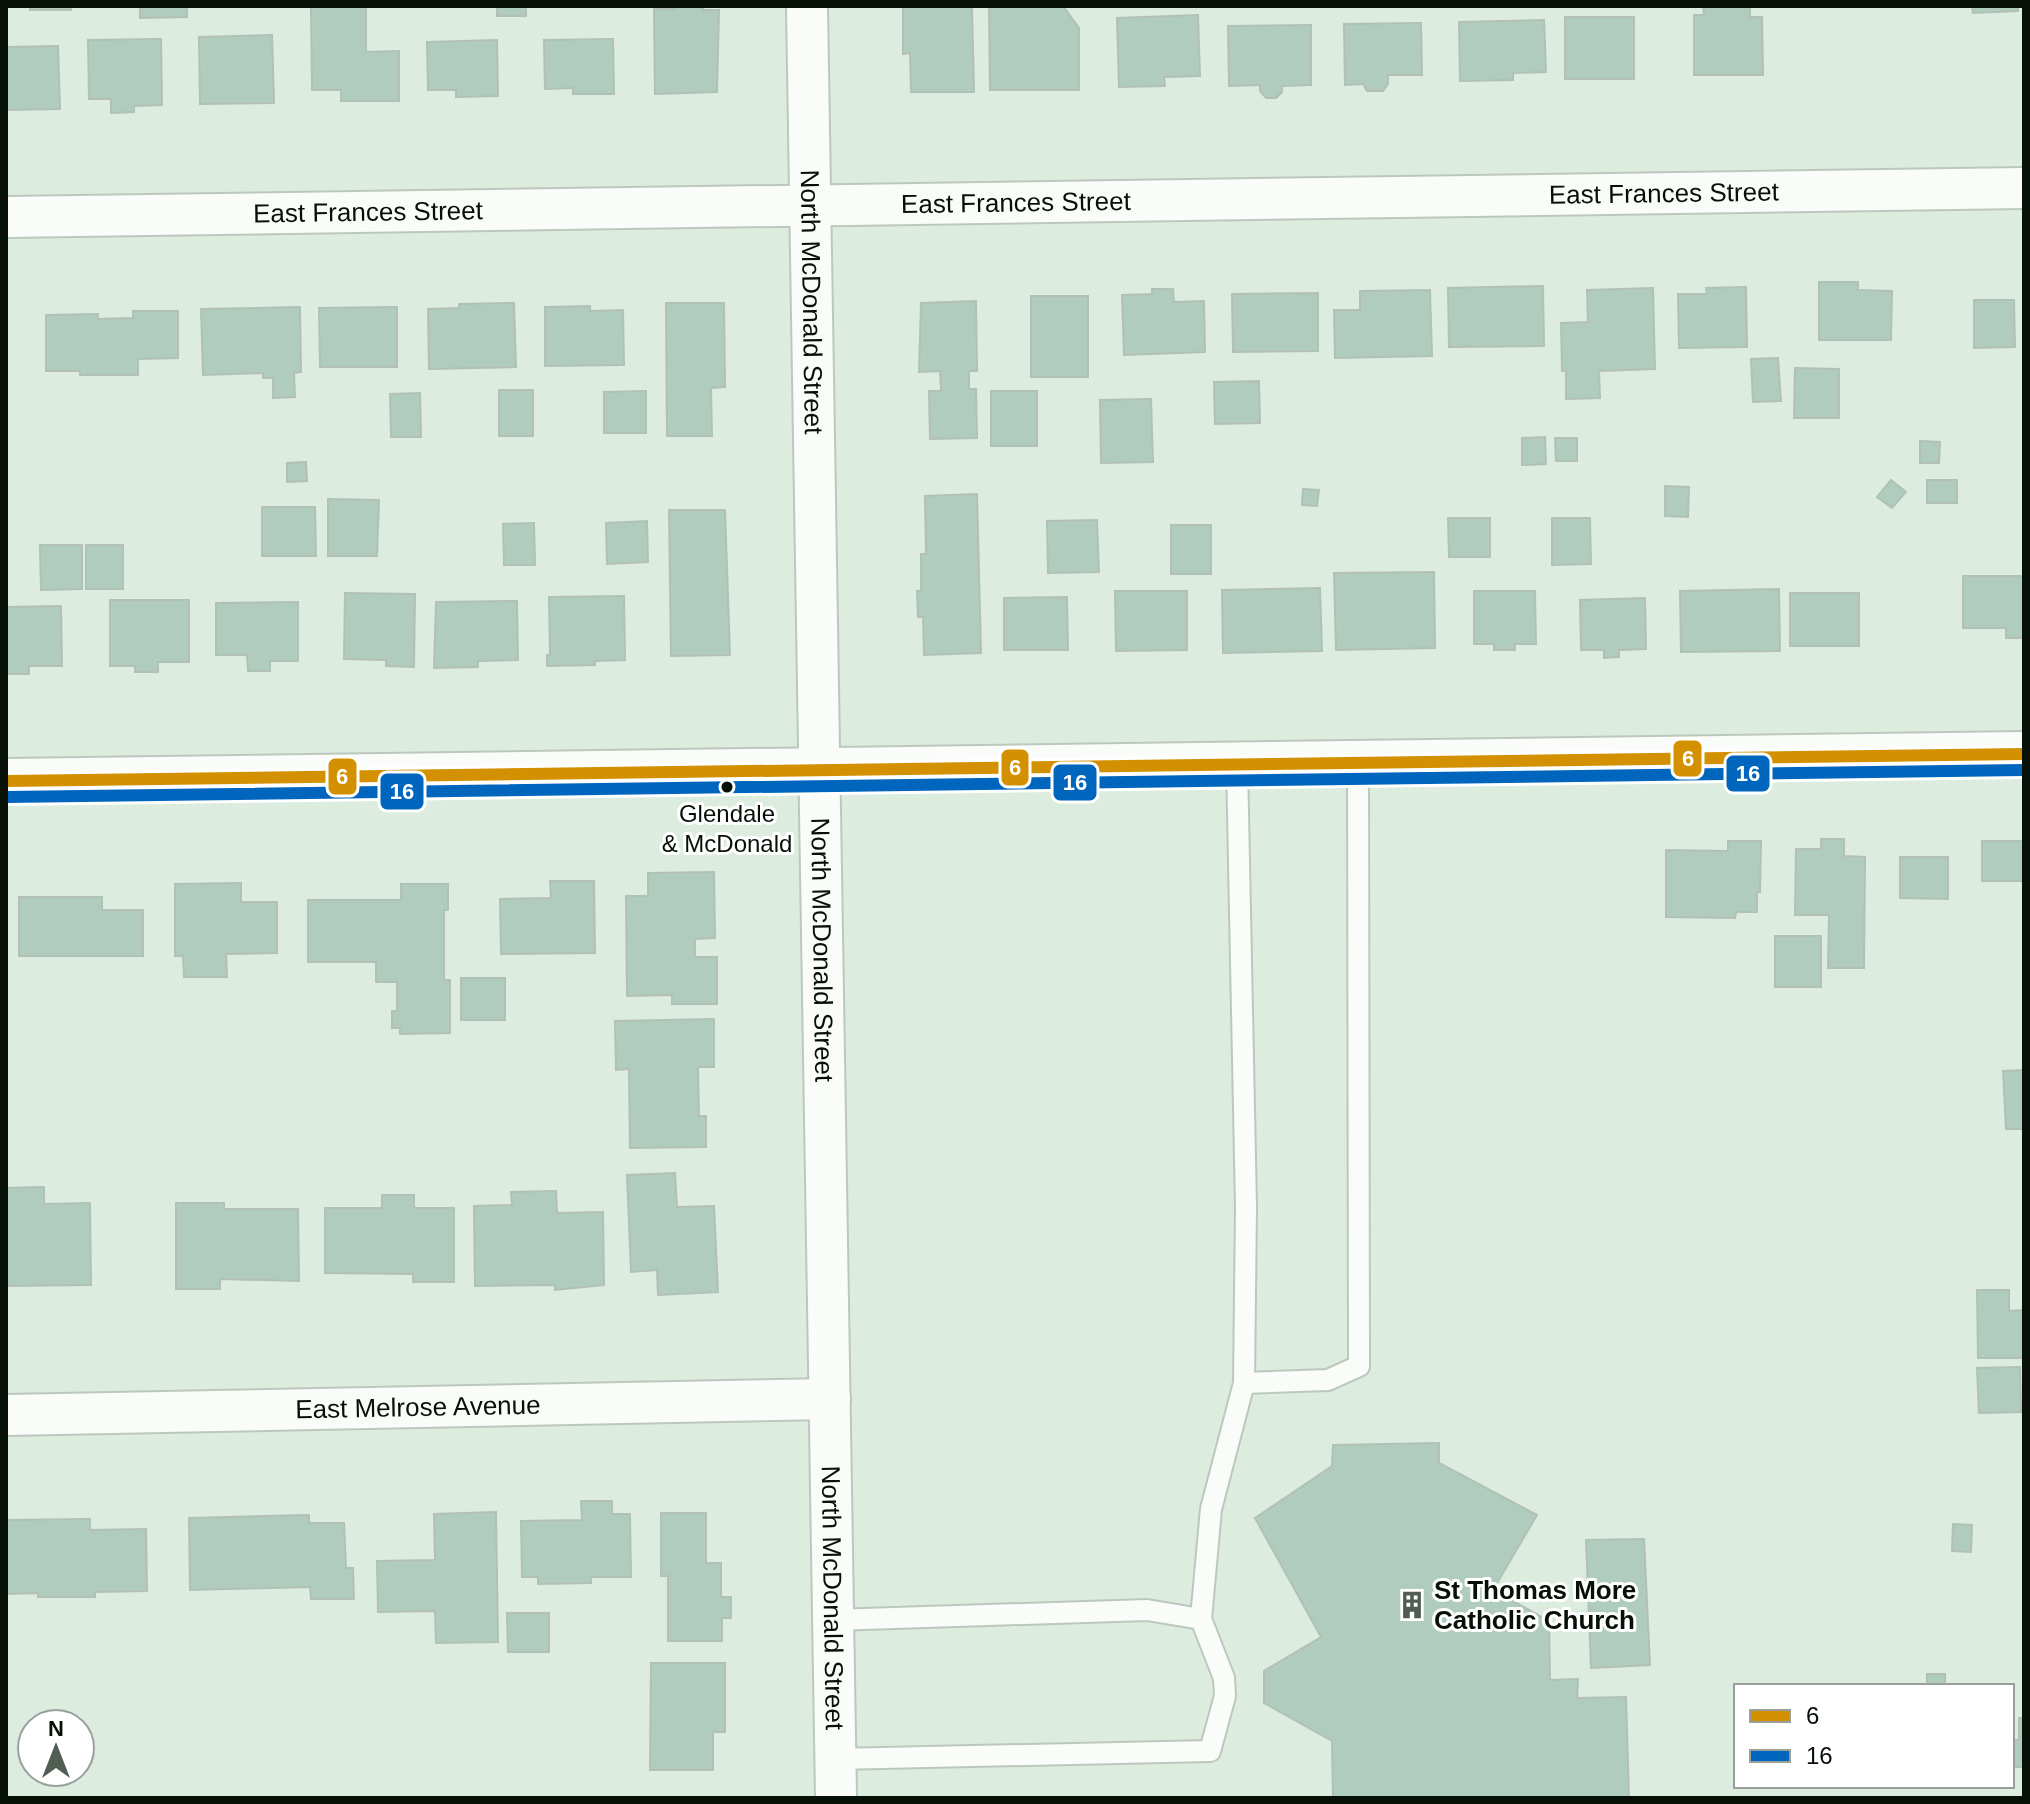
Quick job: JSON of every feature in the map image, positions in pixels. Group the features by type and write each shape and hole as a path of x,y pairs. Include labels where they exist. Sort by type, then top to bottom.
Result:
{"street":[{"name":"North McDonald Street","path":"807,6 836,1798"},
{"name":"East Frances Street","path":"6,217 2024,188"},
{"path":"6,781 2024,754"},
{"name":"East Melrose Avenue","path":"6,1415 830,1399"}],"lane":[{"path":"1244,1383 1328,1380 1359,1366 1358,762"},
{"path":"835,1759 1210,1751 1225,1696 1224,1678 1201,1619 1211,1509 1244,1383 1246,1207 1237,764"},
{"path":"833,1620 1147,1610 1201,1619"}],"building":[{"path":"30,6 71,6 71,10 30,10"},
{"path":"140,6 187,6 187,17 140,18"},
{"path":"311,6 366,6 366,52 399,51 399,101 341,101 341,90 312,90"},
{"path":"497,6 526,6 526,16 497,16"},
{"path":"675,6 703,6 703,10 719,10 717,92 655,94 654,9 675,9"},
{"path":"903,6 972,6 974,92 911,92 910,53 903,54"},
{"path":"989,6 1063,6 1079,28 1079,90 990,90"},
{"path":"1703,6 1750,6 1750,17 1762,17 1763,75 1694,75 1694,15 1704,15"},
{"path":"1972,6 2018,6 2018,11 1973,13"},
{"path":"1198,15 1200,76 1164,77 1165,86 1119,87 1117,18"},
{"path":"1565,17 1634,17 1634,79 1565,79"},
{"path":"1544,20 1546,72 1513,73 1513,80 1460,81 1459,22"},
{"path":"1421,23 1422,75 1388,75 1388,84 1383,91 1367,91 1363,84 1345,85 1344,24"},
{"path":"1311,25 1311,85 1282,86 1282,92 1276,98 1266,98 1260,91 1260,85 1229,86 1228,26"},
{"path":"272,35 274,103 200,104 199,37"},
{"path":"161,39 162,105 134,106 134,112 111,113 111,99 89,99 88,40"},
{"path":"613,39 614,94 573,94 573,88 545,89 544,40"},
{"path":"497,40 498,96 456,97 456,90 428,90 427,42"},
{"path":"58,46 60,109 6,110 6,47"},
{"path":"1819,282 1858,282 1858,290 1892,291 1891,340 1819,340"},
{"path":"1543,286 1544,346 1449,347 1448,288"},
{"path":"1746,287 1747,347 1679,348 1678,294 1707,294 1706,288"},
{"path":"1653,288 1655,369 1599,371 1600,398 1566,399 1561,323 1588,322 1587,290"},
{"path":"1152,289 1173,289 1174,302 1204,301 1205,352 1124,355 1122,295 1152,294"},
{"path":"1430,290 1432,356 1335,358 1334,310 1360,310 1360,291"},
{"path":"1318,293 1318,351 1233,352 1232,294"},
{"path":"1031,296 1088,296 1088,377 1031,377"},
{"path":"1974,300 2014,300 2015,347 1974,348"},
{"path":"976,301 977,371 969,371 969,389 976,389 977,438 930,439 929,391 941,391 940,371 919,372 921,303"},
{"path":"514,303 516,367 429,369 428,309 459,308 459,304"},
{"path":"666,303 724,303 725,387 711,388 712,436 667,436"},
{"path":"590,306 590,311 623,310 624,365 545,366 545,307"},
{"path":"300,307 301,372 294,373 295,397 273,398 273,378 263,378 263,373 203,375 201,309"},
{"path":"397,307 397,367 320,367 319,308"},
{"path":"133,311 178,311 178,358 138,359 138,375 80,375 80,371 46,371 46,315 98,314 98,319 133,318"},
{"path":"1778,358 1781,401 1753,402 1751,359"},
{"path":"1795,368 1839,369 1839,418 1794,418"},
{"path":"1259,381 1260,423 1215,424 1214,382"},
{"path":"499,390 533,390 533,436 499,436"},
{"path":"646,391 646,433 604,433 604,392"},
{"path":"991,391 1037,391 1037,446 991,446"},
{"path":"420,393 421,437 391,437 390,394"},
{"path":"1151,399 1153,462 1101,463 1100,400"},
{"path":"1545,437 1546,464 1522,465 1522,438"},
{"path":"1555,438 1577,438 1577,461 1556,461"},
{"path":"1920,441 1940,442 1939,463 1920,463"},
{"path":"306,462 307,481 287,482 287,463"},
{"path":"1891,480 1906,492 1892,508 1877,497"},
{"path":"1927,480 1957,480 1957,503 1927,503"},
{"path":"1665,486 1689,487 1688,517 1665,516"},
{"path":"1303,489 1319,490 1317,506 1302,505"},
{"path":"977,494 981,653 924,655 923,617 918,617 917,591 921,591 921,554 926,554 925,496"},
{"path":"328,499 379,500 377,556 328,556"},
{"path":"262,507 315,507 316,556 262,556"},
{"path":"669,510 725,510 730,655 671,656"},
{"path":"1448,518 1490,518 1490,557 1449,557"},
{"path":"1552,518 1590,518 1591,564 1552,565"},
{"path":"1097,520 1099,572 1048,573 1047,521"},
{"path":"647,521 648,562 607,564 606,523"},
{"path":"534,523 535,565 504,565 503,524"},
{"path":"1171,525 1211,525 1211,574 1171,574"},
{"path":"40,545 82,545 82,589 41,590"},
{"path":"86,545 123,545 123,589 86,589"},
{"path":"1434,572 1435,648 1336,650 1334,573"},
{"path":"1963,576 2024,576 2024,638 2006,638 2006,628 1963,628"},
{"path":"1320,588 1322,651 1223,653 1222,590"},
{"path":"1779,589 1780,651 1681,652 1680,591"},
{"path":"1115,591 1187,591 1187,650 1116,651"},
{"path":"1474,591 1535,591 1536,644 1515,644 1515,650 1494,650 1494,644 1474,644"},
{"path":"345,593 415,594 414,667 386,666 386,660 344,659"},
{"path":"1790,593 1859,593 1859,646 1790,646"},
{"path":"624,596 625,660 595,661 595,665 547,666 547,655 550,655 549,597"},
{"path":"1067,597 1068,650 1004,650 1004,598"},
{"path":"1645,598 1646,649 1619,650 1619,657 1604,658 1604,650 1581,650 1580,600"},
{"path":"110,600 189,600 189,662 158,662 158,672 135,672 135,666 110,666"},
{"path":"517,601 518,660 478,661 478,667 434,668 436,602"},
{"path":"298,602 298,661 270,661 270,671 248,671 247,655 216,655 216,603"},
{"path":"61,606 62,666 29,666 29,674 6,674 6,607"},
{"path":"1821,839 1844,839 1844,856 1865,857 1864,968 1828,968 1829,915 1795,915 1796,849 1821,849"},
{"path":"1728,841 1761,841 1757,912 1736,912 1735,918 1666,917 1666,850 1728,851"},
{"path":"1982,841 2024,841 2024,881 1982,881"},
{"path":"1900,857 1948,857 1948,899 1900,898"},
{"path":"714,872 715,938 695,939 695,957 717,957 717,1004 672,1004 672,995 627,996 626,896 648,896 648,873"},
{"path":"550,881 594,881 595,953 501,954 500,899 551,898"},
{"path":"241,883 241,902 277,902 277,953 226,954 227,977 184,977 183,956 175,956 175,884"},
{"path":"401,884 448,884 448,910 444,910 444,980 450,980 450,1033 400,1034 400,1028 392,1028 392,1011 397,1011 397,982 376,982 376,962 308,962 308,900 401,900"},
{"path":"19,897 102,897 102,910 143,910 143,956 19,956"},
{"path":"1775,936 1821,936 1821,987 1775,987"},
{"path":"461,978 505,978 505,1020 461,1020"},
{"path":"714,1019 714,1067 698,1067 699,1116 706,1116 706,1147 630,1148 629,1069 616,1070 615,1021"},
{"path":"2024,1070 2024,1129 2006,1129 2003,1071"},
{"path":"675,1173 677,1207 714,1206 718,1292 658,1295 657,1270 631,1272 627,1175"},
{"path":"44,1187 44,1204 90,1203 91,1285 6,1286 6,1188"},
{"path":"556,1191 557,1213 603,1212 604,1285 555,1290 555,1285 475,1286 474,1206 512,1205 511,1192"},
{"path":"382,1195 414,1195 414,1208 454,1208 454,1282 413,1282 413,1274 325,1273 325,1208 382,1208"},
{"path":"176,1203 224,1203 224,1209 298,1209 299,1281 220,1279 220,1289 176,1289"},
{"path":"1977,1290 2009,1290 2009,1311 2023,1310 2023,1358 1978,1358"},
{"path":"2020,1367 2021,1412 1979,1413 1977,1368"},
{"name":"St Thomas More Catholic Church","path":"1439,1443 1439,1463 1537,1515 1493,1590 1549,1621 1550,1680 1578,1679 1577,1698 1626,1697 1629,1798 1333,1798 1332,1741 1264,1703 1264,1671 1321,1637 1255,1518 1332,1466 1333,1445"},
{"path":"581,1501 612,1501 612,1514 630,1514 631,1577 591,1577 591,1583 538,1584 538,1577 522,1577 521,1521 582,1520"},
{"path":"496,1512 498,1642 436,1643 435,1611 378,1612 377,1561 435,1560 434,1514"},
{"path":"661,1513 706,1513 706,1563 721,1563 721,1597 731,1597 731,1618 722,1618 722,1641 668,1641 668,1576 661,1576"},
{"path":"309,1515 309,1523 344,1523 346,1568 353,1568 354,1599 311,1599 310,1587 190,1590 189,1518"},
{"path":"90,1519 90,1530 146,1529 147,1591 95,1592 95,1597 6,1594 6,1520"},
{"path":"1953,1524 1972,1525 1971,1552 1952,1551"},
{"path":"1644,1539 1650,1665 1591,1668 1586,1540"},
{"path":"507,1613 549,1613 549,1652 508,1652"},
{"path":"651,1663 725,1663 725,1732 713,1732 713,1770 650,1770"},
{"path":"1927,1674 1945,1674 1945,1684 1927,1684"},
{"path":"2019,1718 2024,1718 2024,1767 2014,1767 2014,1740 2019,1740"}],"transit line":[{"name":"6","path":"6,781 2024,754"},
{"name":"16","path":"6,797 2024,770"}],"place":[{"name":"Glendale & McDonald","path":"727,787"},
{"name":"St Thomas More Catholic Church","path":"1412,1605"}]}
